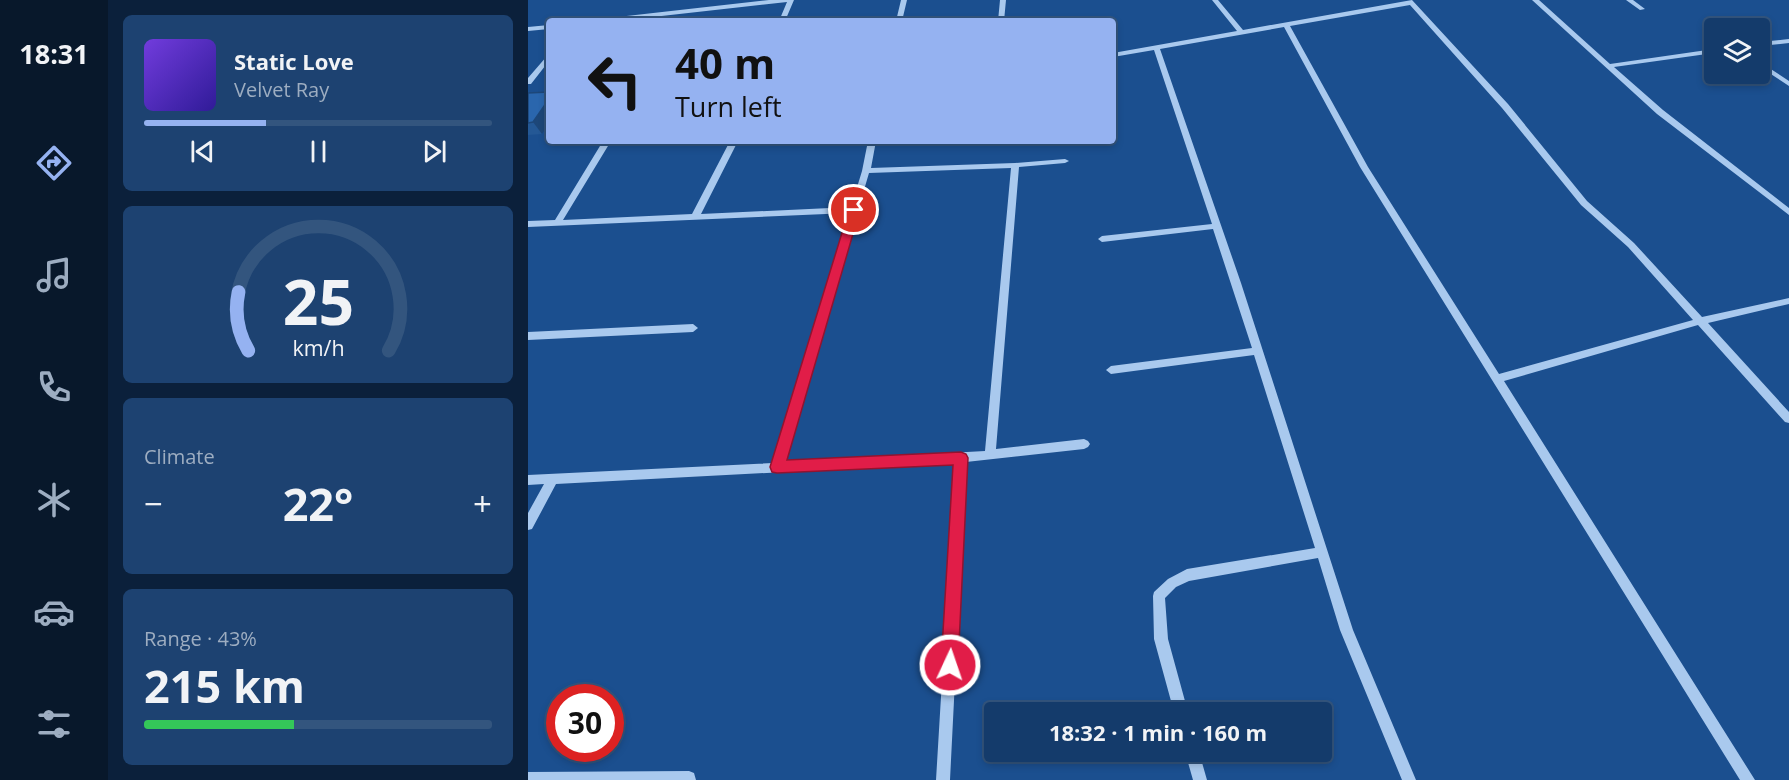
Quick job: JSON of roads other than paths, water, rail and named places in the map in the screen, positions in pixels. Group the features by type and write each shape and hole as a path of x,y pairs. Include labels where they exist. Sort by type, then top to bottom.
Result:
{"street":[{"path":"626,18 786,0"},
{"path":"783,18 791,0"},
{"path":"900,18 904,0"},
{"path":"1001,18 1003,0"},
{"path":"1215,0 1241,32"},
{"path":"1535,0 1660,112 1789,212"},
{"path":"1629,0 1642,9"},
{"path":"1116,54 1411,2 1505,106 1584,203 1631,245 1789,419"},
{"path":"683,18 687,11"},
{"path":"1286,24 1364,166 1748,780"},
{"path":"528,29 546,27"},
{"path":"1770,43 1789,40"},
{"path":"1156,47 1258,351 1347,630 1409,780"},
{"path":"1609,66 1704,52"},
{"path":"528,82 546,61"},
{"path":"1770,70 1789,84"},
{"path":"557,223 605,144"},
{"path":"695,217 732,144"},
{"path":"777,467 866,171 871,144"},
{"path":"866,171 1065,161"},
{"path":"990,454 1015,165"},
{"path":"528,224 854,210"},
{"path":"1102,239 1217,226"},
{"path":"1496,379 1701,321 1789,301"},
{"path":"528,336 693,328"},
{"path":"1111,370 1258,351"},
{"path":"528,480 961,458 1084,444"},
{"path":"943,780 961,458"},
{"path":"528,525 553,478"},
{"path":"1178,702 1161,639 1159,596 1172,583 1187,575 1322,552"},
{"path":"1195,762 1200,780"},
{"path":"528,779 689,778"}]}
